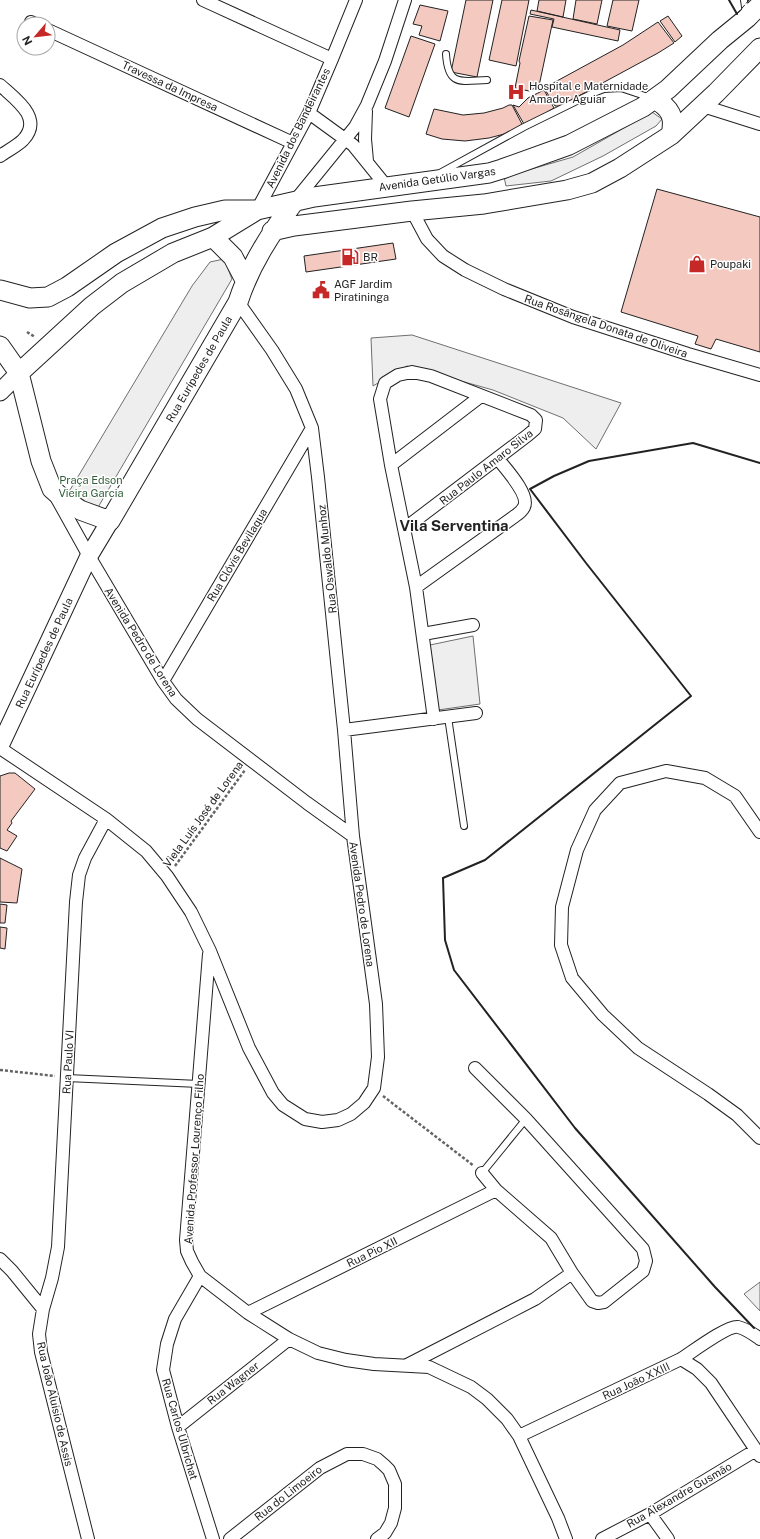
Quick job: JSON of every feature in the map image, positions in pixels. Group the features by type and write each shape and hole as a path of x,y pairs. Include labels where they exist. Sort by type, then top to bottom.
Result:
{"main road":[{"name":"Avenida Getúlio Vargas","path":"0,290 30,298 48,297 67,287 116,253 162,228 195,217 225,210 257,210 314,197 489,173 569,145 642,107 668,89 720,40 750,8"},
{"path":"272,231 294,226 412,211 484,204 567,190 592,183 620,168 671,135 703,106 760,48"},
{"path":"654,99 663,104 669,110 673,125 671,135"},
{"name":"Rua Eurípedes de Paula","path":"110,521 238,302 245,280 272,231 294,202"},
{"name":"Avenida Getúlio Vargas","path":"19,372 92,306 122,283 173,253 213,237 257,210"},
{"path":"213,237 233,258 245,280"},
{"path":"0,346 19,372"},
{"name":"Avenida Pedro de Lorena","path":"19,372 41,461 52,489 80,510 110,521"}],"street":[{"path":"203,0 332,59"},
{"name":"Avenida dos Bandeirantes","path":"257,210 309,113 356,0"},
{"name":"Rua Eurípedes de Paula","path":"294,202 355,127 367,105 405,0"},
{"name":"Travessa da Impresa","path":"56,34 293,143"},
{"path":"0,85 23,106 29,116 30,128 23,140 0,156"},
{"path":"366,161 365,124 367,105"},
{"path":"703,106 760,124"},
{"path":"309,113 346,139 388,187"},
{"name":"Rua Rosângela Donata de Oliveira","path":"412,211 427,239 442,256 464,270 504,289 573,317 688,354 760,375"},
{"name":"Rua Oswaldo Munhoz","path":"238,302 272,350 296,389 312,428 344,730 353,836"},
{"path":"0,392 19,372"},
{"path":"434,719 416,587 391,465 380,399 385,383 398,375 412,372 431,376 481,396"},
{"path":"391,465 481,396"},
{"name":"Rua Paulo Amaro Silva","path":"404,529 498,459 535,429 536,420 531,415 481,396"},
{"name":"Rua Clóvis Bevilaqua","path":"162,681 312,428"},
{"path":"416,587 524,508 525,500 521,490 498,459"},
{"name":"Avenida Pedro de Lorena","path":"52,489 89,556 162,681 176,699 197,719 251,761 353,836 376,1004 378,1057 374,1088 364,1103 351,1114 338,1120 322,1122 305,1119 283,1105 273,1093 249,1048 210,951"},
{"name":"Rua Eurípedes de Paula","path":"0,747 89,556 110,521"},
{"path":"423,634 473,625"},
{"path":"344,730 476,713"},
{"path":"0,747 106,819 146,851 167,876 191,912 210,951"},
{"path":"760,832 735,796 705,778 666,771 620,783 595,810 577,850 562,907 561,945 572,978 603,1015 638,1048 737,1115 760,1138"},
{"name":"Rua Paulo VI","path":"43,1309 52,1278 58,1247 79,875 85,858 106,819"},
{"name":"Avenida Professor Lourenço Filho","path":"210,951 186,1240 187,1251 200,1276 248,1313 289,1338 318,1353 346,1360 374,1364 429,1366 471,1387 487,1399 507,1418 519,1436 558,1518 566,1539"},
{"path":"474,1068 526,1119 643,1249 646,1260 643,1271 604,1302 598,1303 592,1301 572,1273 551,1238 496,1190 482,1173"},
{"name":"Rua Pio XII","path":"248,1313 496,1190"},
{"path":"0,1259 12,1271 43,1309"},
{"path":"406,1365 535,1298 572,1273"},
{"name":"Rua Carlos Ulbrichat","path":"200,1276 175,1319 166,1350 163,1370 178,1427 213,1539"},
{"name":"Rua João Aluisio de Assis","path":"43,1309 39,1334 41,1352 88,1539"},
{"path":"681,1359 724,1331 737,1326 750,1331 760,1339"},
{"name":"Rua Wagner","path":"178,1427 289,1338"},
{"name":"Rua João XXIII","path":"519,1436 681,1359 697,1369 711,1382 758,1453"},
{"name":"Rua Alexandre Gusmão","path":"602,1539 650,1514 758,1453"},
{"name":"Rua do Limoeiro","path":"230,1539 320,1468 347,1454 362,1454 377,1459 389,1470 394,1484 395,1508 391,1523 385,1533 377,1539"},
{"path":"650,1514 668,1539"}],"lane":[{"path":"446,54 450,75 458,81 487,80"},
{"path":"426,181 590,94 604,89 621,88 654,99"},
{"path":"448,717 464,826"},
{"path":"67,1078 199,1084"},
{"path":"482,1173 526,1119"}],"path":[{"path":"26,332 35,337"},
{"name":"Viela Luís José de Lorena","path":"167,876 251,761"},
{"path":"0,1070 67,1078"},
{"path":"374,1088 482,1173"}],"green space":[{"path":"652,112 662,119 656,126 603,156 551,181 506,186 504,177 573,157"},
{"name":"Praça Edson Vieira Garcia","path":"224,259 232,279 97,509 67,495 192,286 210,262"},
{"path":"412,335 621,403 596,449 563,418 493,390 407,366 373,386 371,338"},
{"path":"473,636 480,704 438,710 430,645"},
{"path":"760,1282 760,1311 744,1294"}],"building":[{"path":"466,0 493,0 477,77 451,72"},
{"path":"502,0 529,0 516,66 489,60"},
{"path":"539,0 566,0 563,17 537,11"},
{"path":"576,0 602,0 597,24 573,19"},
{"path":"613,0 639,0 632,31 607,26"},
{"path":"420,5 448,11 440,41 419,35 422,26 413,24"},
{"path":"531,10 620,30 618,41 552,27 554,19 530,14"},
{"path":"529,16 553,20 539,86 529,91 515,88 520,63 519,61"},
{"path":"668,16 682,36 675,42 660,21"},
{"path":"658,22 674,43 560,106 555,106 544,88 623,45"},
{"path":"411,36 435,44 409,117 385,108"},
{"path":"544,90 554,108 524,124 513,105 519,107 528,98"},
{"path":"512,105 523,126 512,132 489,138 465,141 442,139 426,134 434,109 463,115 484,113"},
{"name":"Poupaki","path":"657,189 760,217 760,352 716,339 711,349 695,344 698,336 621,312"},
{"name":"BR","path":"393,243 396,259 306,272 304,256"},
{"path":"15,773 35,789 11,821 12,823 7,830 17,836 7,851 0,848 0,776"},
{"path":"0,858 22,869 17,903 0,902"},
{"path":"0,904 7,905 5,923 0,923"},
{"path":"0,927 7,928 5,949 0,948"}],"fence":[{"path":"737,14 749,0"}],"wall":[{"path":"729,0 737,14"},
{"path":"754,1328 715,1287 575,1128 454,970 445,940 443,878 485,860 691,696 586,563 530,489 554,476 589,461 693,443 760,463"}],"place":[{"name":"Hospital e Maternidade Amador Aguiar","path":"516,92"},
{"name":"BR","path":"350,257"},
{"name":"Poupaki","path":"697,264"},
{"name":"AGF Jardim Piratininga","path":"321,290"}],"district":[{"name":"Vila Serventina","path":"454,525"}]}
